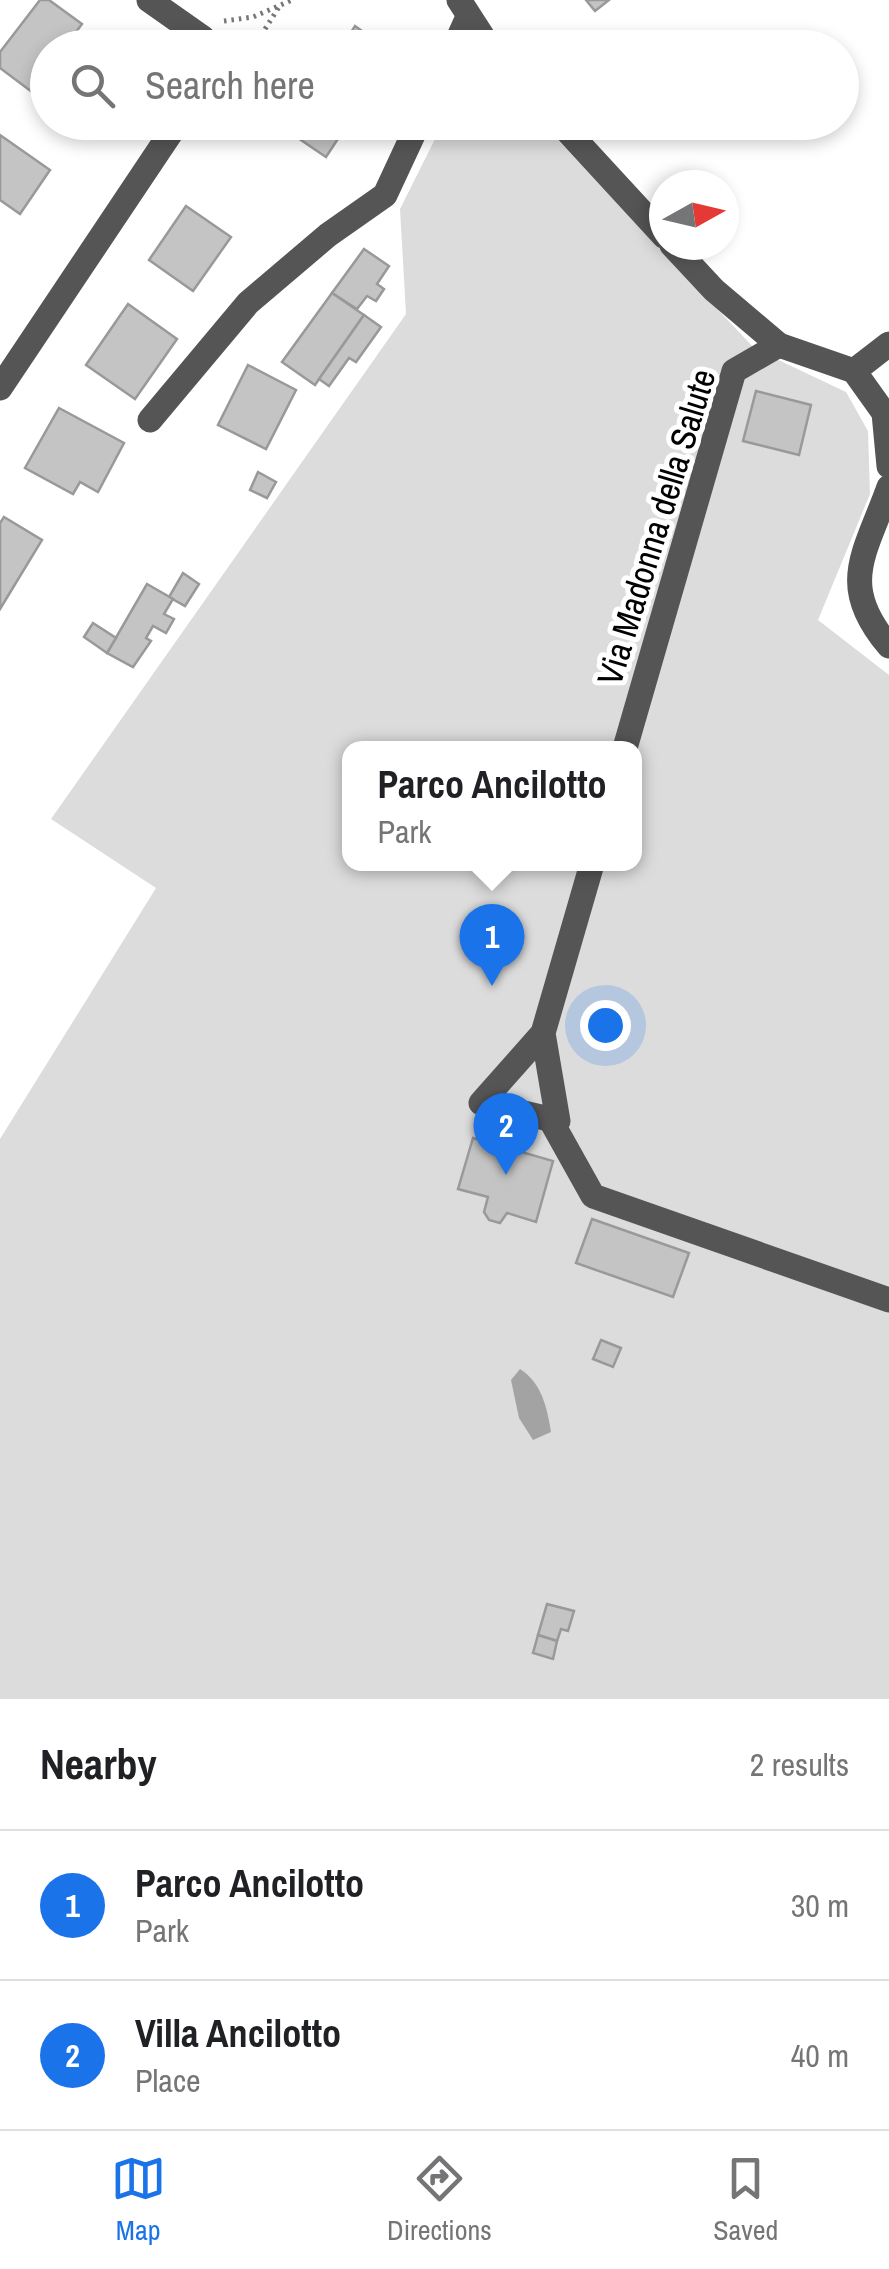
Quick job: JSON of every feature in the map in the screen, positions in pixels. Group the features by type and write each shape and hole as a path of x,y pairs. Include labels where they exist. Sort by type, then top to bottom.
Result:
{"street":[{"path":"149,0 189,30"},
{"path":"463,9 478,30"},
{"path":"0,388 166,140"},
{"path":"150,420 248,303 328,235 386,195 411,140"},
{"path":"576,140 649,220"},
{"path":"686,260 714,290 779,345 854,371 884,413 889,466"},
{"path":"854,371 889,344"},
{"name":"Via Madonna della Salute","path":"627,741 734,371 779,345"},
{"path":"889,487 856,582 868,620 889,646"},
{"path":"543,1033 558,1121 481,1103 543,1033 590,871"},
{"path":"550,1119 593,1196 889,1300"}],"path":[{"path":"207,30 211,17 240,21 292,0"},
{"path":"265,30 281,5"}],"shaded area":[{"path":"434,140 558,140 649,237 649,260 671,260 755,349 846,392 868,431 870,494 818,620 889,675 889,1699 0,1699 0,1139 156,888 51,819 406,314 400,209"},
{"path":"520,1369 538,1389 551,1432 533,1440 519,1418 511,1380"}],"building":[{"path":"40,0 49,0 82,24 78,30 30,30 30,90 0,68 0,52"},
{"path":"586,0 609,0 595,11"},
{"path":"0,135 50,170 20,214 0,200"},
{"path":"301,140 337,140 326,157"},
{"path":"186,206 231,237 193,291 149,260"},
{"path":"364,249 389,266 377,284 384,289 376,301 367,296 357,309 332,293"},
{"path":"332,293 364,315 315,385 282,362"},
{"path":"128,304 177,339 135,399 86,365"},
{"path":"364,315 381,327 356,362 349,358 329,386 319,379"},
{"path":"248,365 296,390 266,449 218,425"},
{"path":"756,391 811,405 799,455 743,441"},
{"path":"59,408 124,443 98,492 80,482 73,494 25,468"},
{"path":"258,472 276,482 267,498 250,490"},
{"path":"4,517 42,540 0,609 0,523"},
{"path":"183,573 199,584 185,606 169,597"},
{"path":"147,584 173,599 164,614 174,619 166,633 153,626 146,638 151,641 133,667 107,653"},
{"path":"93,623 116,638 107,653 84,637"},
{"path":"473,1138 553,1161 536,1222 507,1213 500,1223 489,1220 484,1212 488,1197 458,1189"},
{"path":"592,1219 689,1253 673,1297 576,1263"},
{"path":"601,1340 621,1348 613,1367 593,1359"},
{"path":"547,1604 574,1611 568,1631 561,1629 557,1641 538,1635"},
{"path":"538,1635 557,1641 553,1659 533,1653"}],"place":[{"name":"Parco Ancilotto","path":"492,986"},
{"name":"Villa Ancilotto","path":"506,1175"}]}
